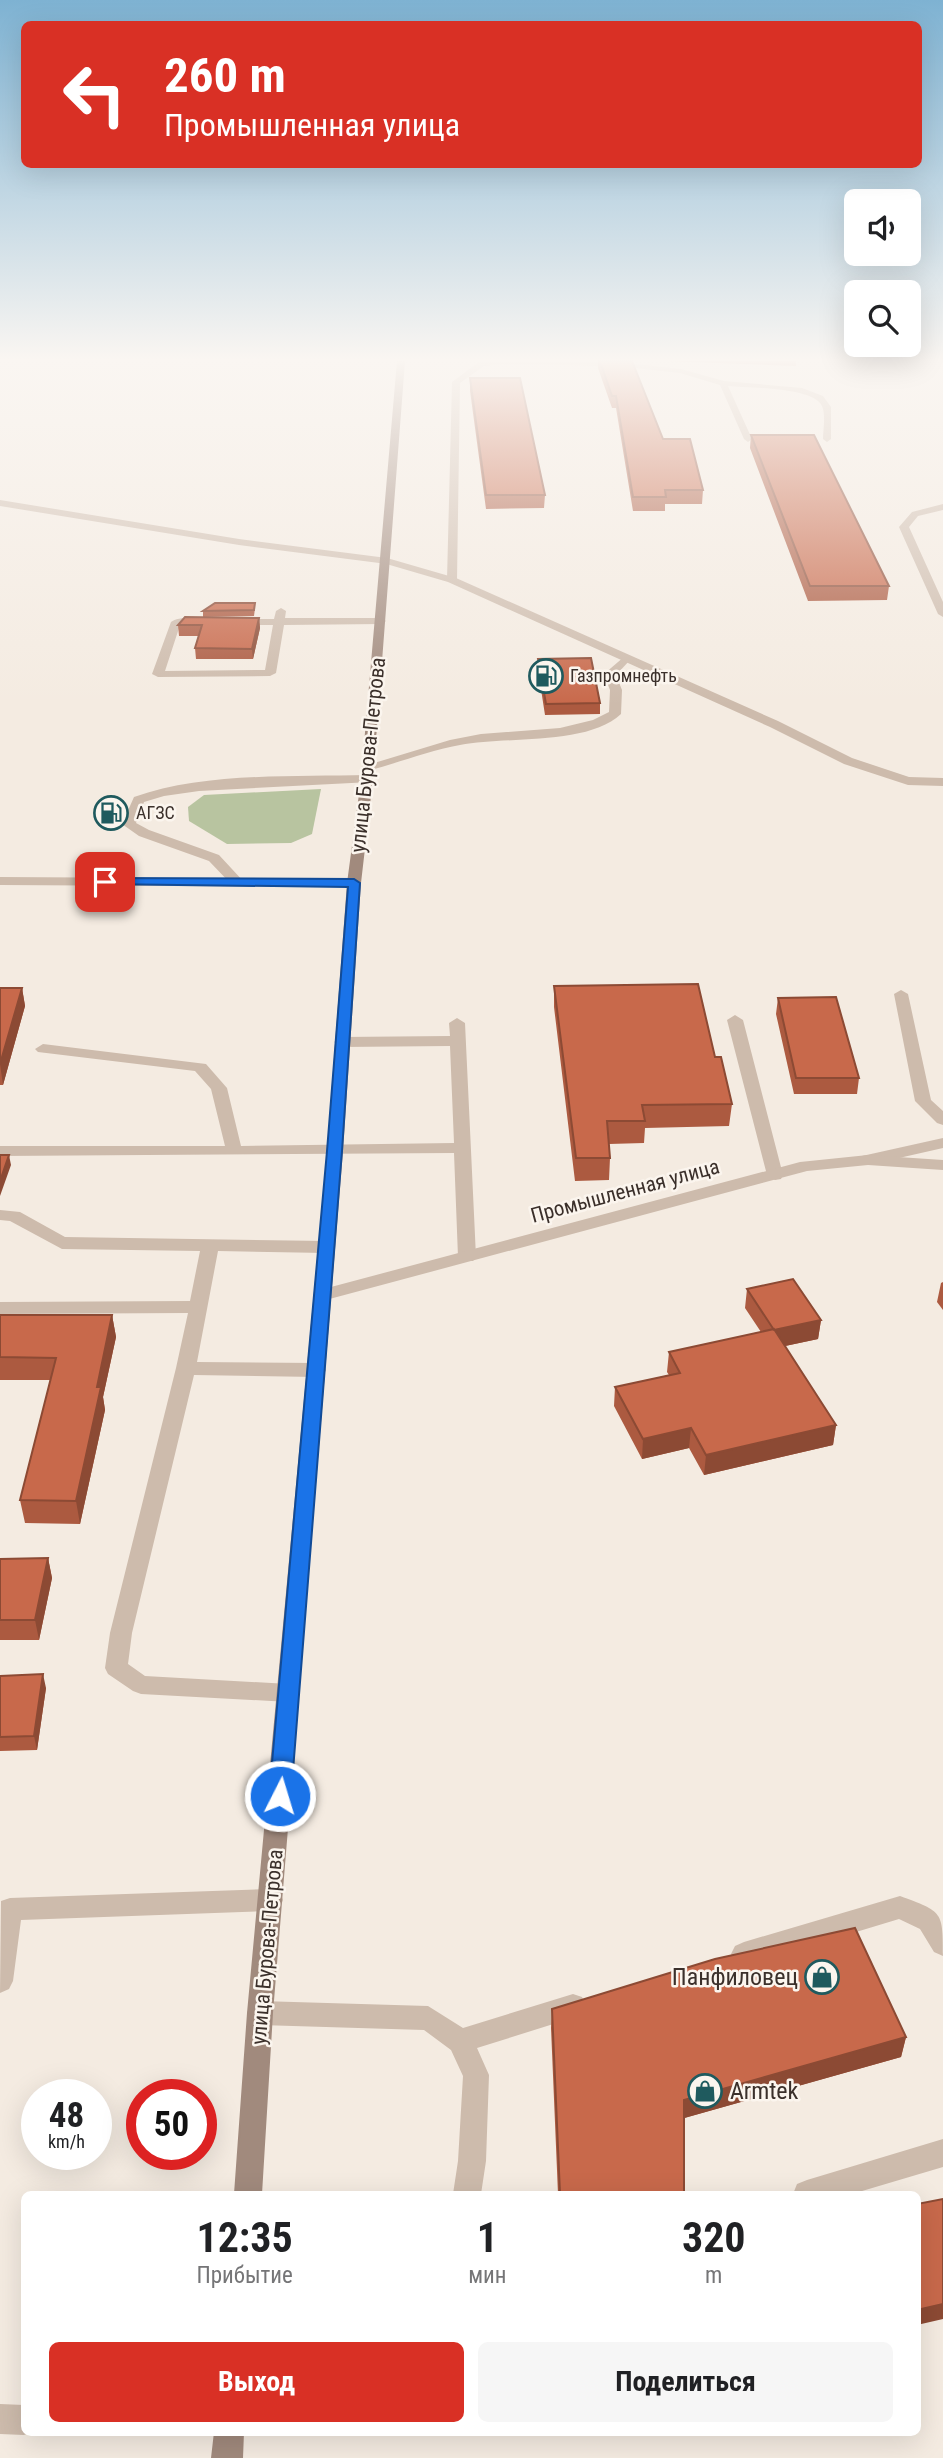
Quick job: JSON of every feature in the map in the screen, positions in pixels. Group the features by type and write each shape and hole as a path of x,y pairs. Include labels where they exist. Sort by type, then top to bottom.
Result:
{"main road":[{"name":"улица Бурова-Петрова","path":"248,2191 260,2013 335,1151 354,883 367,773 393,476"},
{"path":"227,2458 229,2436"}],"street":[{"path":"452,580 454,476"},
{"path":"0,503 239,542 387,555 452,580 774,724 848,761 908,781 943,782"},
{"path":"943,507 915,514 904,527 943,614"},
{"path":"228,622 280,616 381,621"},
{"path":"215,622 176,622 158,674 271,673 280,616"},
{"path":"237,882 214,858 144,833 128,824 139,800 160,791 367,773 461,741 561,732 600,724 615,714 616,690 610,674 625,659"},
{"path":"0,881 354,883"},
{"path":"901,994 923,1101 943,1120"},
{"path":"736,1020 775,1174"},
{"path":"457,1023 467,1257"},
{"path":"342,1042 458,1041"},
{"path":"43,1049 201,1068 219,1088 234,1151"},
{"path":"868,1160 943,1143"},
{"path":"0,1151 335,1151 462,1148"},
{"name":"Промышленная улица","path":"322,1295 806,1166 868,1160 943,1165"},
{"path":"0,1215 14,1216 62,1243 326,1247"},
{"path":"210,1246 186,1368 121,1633 116,1668 141,1685 289,1693"},
{"path":"0,1308 198,1307"},
{"path":"186,1368 316,1370"},
{"path":"0,1982 5,1909 271,1900"},
{"path":"726,1960 900,1907 929,1921 943,1944"},
{"path":"460,2041 593,2000"},
{"path":"260,2013 428,2018 460,2041 476,2075 472,2161 467,2191"},
{"path":"817,2191 943,2153"},
{"path":"0,2419 21,2420"}],"green space":[{"path":"321,789 312,834 291,843 227,844 189,821 188,807 204,795"}],"building":[{"path":"483,476 541,476 545,495 486,495"},
{"path":"629,476 699,476 703,490 665,490 666,497 633,497"},
{"path":"767,476 834,476 889,586 810,586"},
{"path":"215,603 255,603 254,610 203,611"},
{"path":"185,617 259,618 252,649 195,648 202,625 178,625"},
{"path":"591,658 600,703 546,704 538,659"},
{"path":"698,984 715,1057 721,1057 732,1104 642,1105 645,1121 607,1121 610,1158 576,1158 554,986"},
{"path":"0,988 22,988 0,1064"},
{"path":"836,997 859,1078 796,1078 778,998"},
{"path":"0,1155 9,1155 0,1181"},
{"path":"793,1279 821,1320 774,1330 747,1289"},
{"path":"0,1315 112,1315 97,1387 101,1387 76,1501 20,1500 56,1358 0,1357"},
{"path":"774,1329 836,1425 706,1455 691,1428 643,1439 615,1387 680,1373 669,1352"},
{"path":"48,1558 35,1620 0,1620 0,1559"},
{"path":"43,1674 34,1736 0,1737 0,1676"},
{"path":"855,1928 906,2037 684,2100 684,2191 560,2191 552,2009 715,1959"},
{"path":"943,2199 943,2304 921,2309 921,2203"}],"place":[{"name":"Газпромнефть","path":"546,676"},
{"name":"АГЗС","path":"111,813"},
{"name":"Панфиловец","path":"822,1977"},
{"name":"Armtek","path":"705,2091"}],"route":[{"path":"105,882 354,883 335,1151 280,1796"}]}
